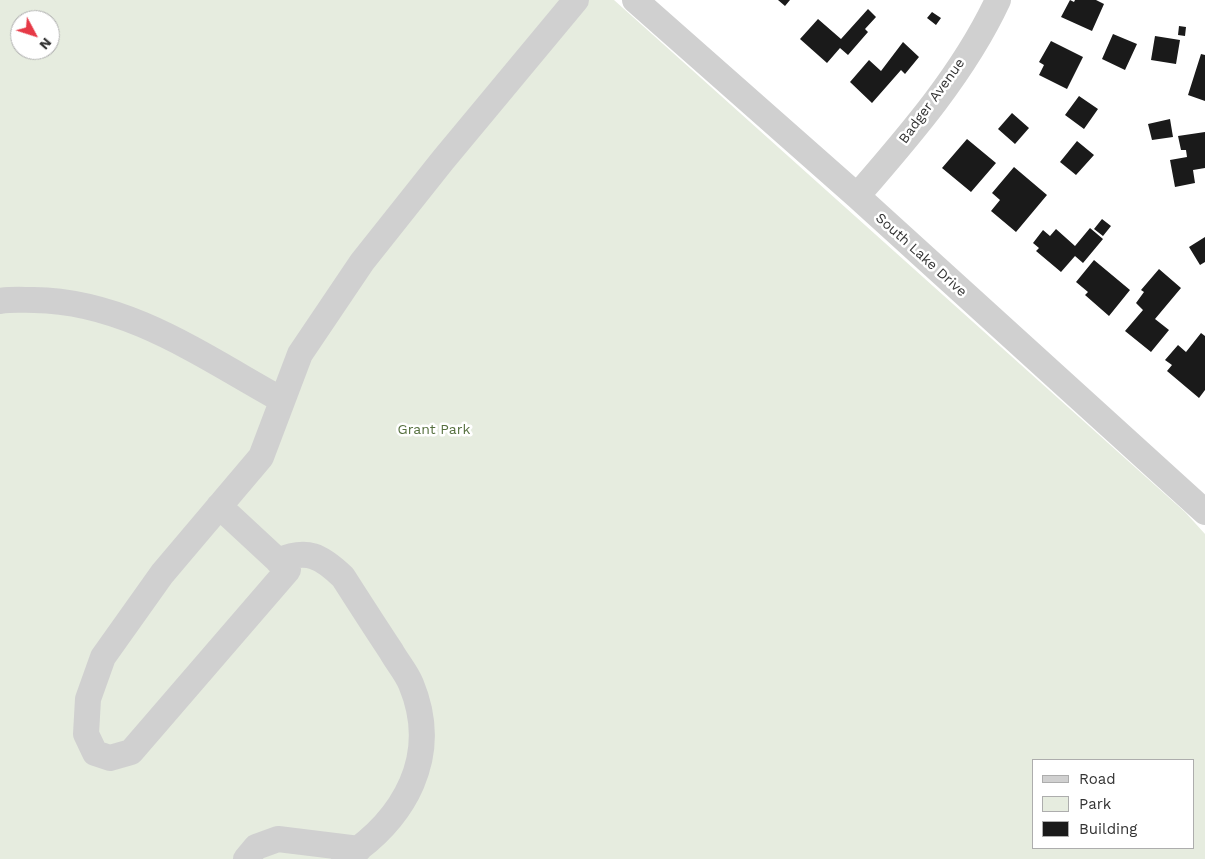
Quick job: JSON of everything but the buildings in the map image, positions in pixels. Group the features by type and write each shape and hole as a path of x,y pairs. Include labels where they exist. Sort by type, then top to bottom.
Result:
{"street":[{"path":"219,506 288,570 131,752 110,758 95,753 86,734 88,699 102,657 162,574 260,457 300,354 362,262 576,0"},
{"name":"South Lake Drive","path":"635,0 856,196 1205,512"},
{"name":"Badger Avenue","path":"856,196 907,137 952,79 998,0"},
{"path":"0,300 52,300 101,308 148,326 282,400"},
{"path":"246,859 256,846 278,839 351,854 383,828 402,802 417,774 424,741 419,708 411,682 342,578 329,564 317,556 294,554 278,561"}],"green space":[{"name":"Grant Park","path":"0,0 614,0 1185,512 1205,534 1205,859 0,859"}]}
